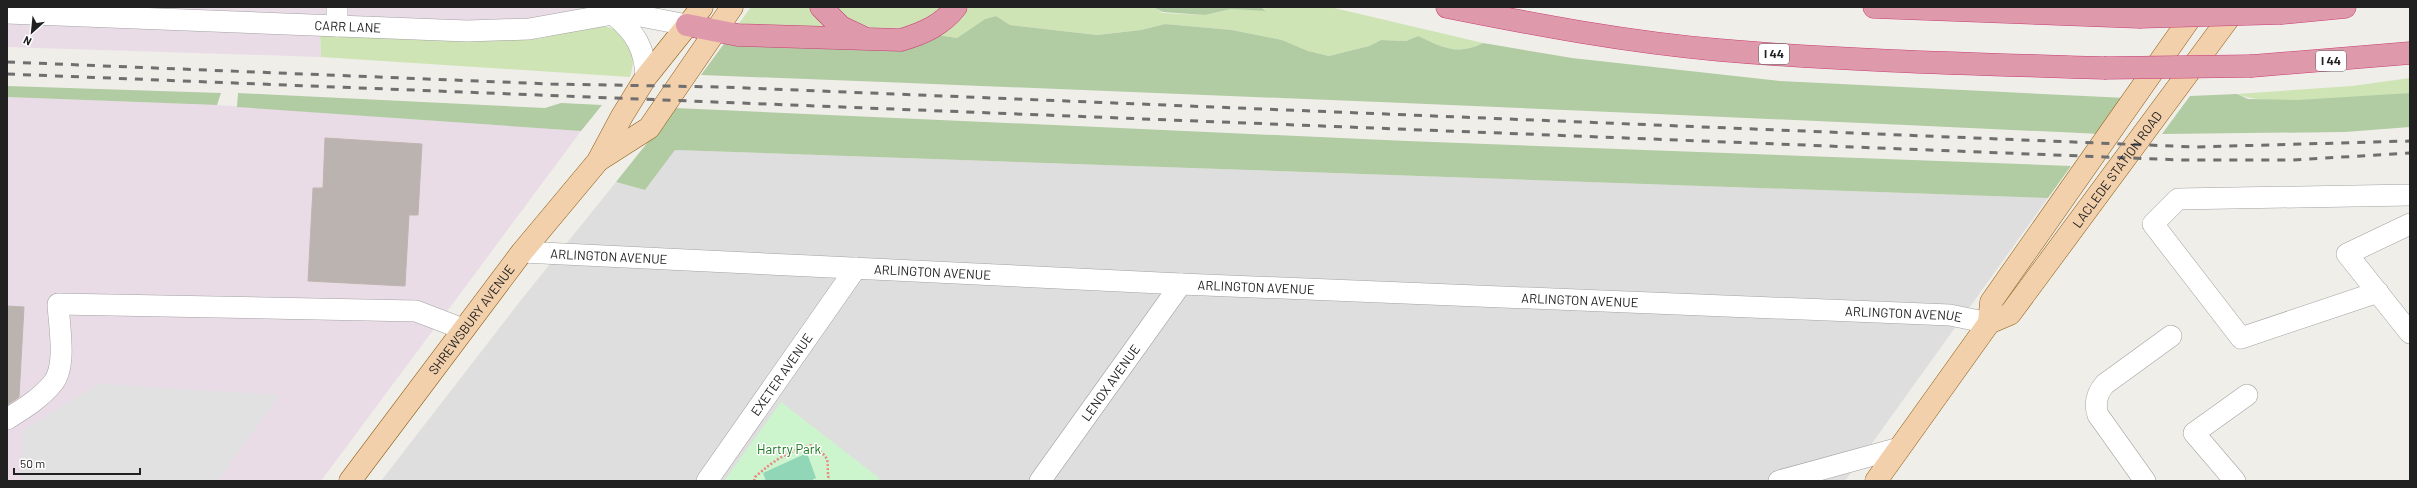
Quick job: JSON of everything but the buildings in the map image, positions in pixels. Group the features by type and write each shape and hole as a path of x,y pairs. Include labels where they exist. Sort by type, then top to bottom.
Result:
{"highway":[{"path":"821,7 841,27 867,39"},
{"path":"687,25 738,35 902,40 922,34 947,19 956,7"},
{"name":"I 44","path":"1447,7 1551,28 1718,50 1904,61 2104,68 2252,66 2410,53"},
{"path":"1874,7 2139,17 2282,13 2345,7"}],"main road":[{"name":"SHREWSBURY AVENUE","path":"350,481 522,252 598,161 622,116 646,77 702,7"},
{"name":"SHREWSBURY AVENUE","path":"598,161 649,128 732,7"},
{"name":"LACLEDE STATION ROAD","path":"1989,324 1991,302 2198,7"},
{"name":"LACLEDE STATION ROAD","path":"1876,481 1989,324 2010,314 2237,7"}],"street":[{"name":"CARR LANE","path":"7,13 200,14 337,17 467,31 529,29 613,14 630,14 687,25"},
{"path":"613,14 628,27 637,38 645,60 646,77"},
{"path":"2378,292 2241,338 2154,224 2178,199 2410,195"},
{"path":"2410,224 2347,254 2410,333"},
{"name":"ARLINGTON AVENUE","path":"522,252 1181,284 1950,315 1989,324"},
{"name":"EXETER AVENUE","path":"707,481 856,268"},
{"name":"LENOX AVENUE","path":"1040,481 1181,284"},
{"path":"7,419 36,399 54,382 61,360 58,304 416,311 463,329"},
{"path":"2145,481 2098,415 2095,408 2096,400 2099,391 2105,384 2170,336"},
{"path":"2235,481 2194,433 2247,395"},
{"path":"1779,481 1899,448"}],"path":[{"path":"754,481 772,462 792,450 812,445 827,456 829,481"}],"shaded area":[{"path":"7,7 598,7 525,23 319,16 321,57 7,47"},
{"path":"7,97 217,105 581,131 321,481 7,481"},
{"path":"675,150 2048,198 1845,481 381,481 521,300 616,182 645,190"},
{"path":"98,384 279,395 218,481 22,481 22,431"}],"green space":[{"path":"751,7 809,7 833,30 737,26"},
{"path":"831,7 942,7 927,19 906,28 879,29 854,25"},
{"path":"969,7 1152,7 1163,13 1205,15 1231,9 1266,10 1261,7 1330,7 1483,43 1474,47 1457,49 1435,44 1418,36 1406,41 1381,40 1369,46 1329,56 1308,51 1282,40 1232,30 1165,24 1141,30 1097,35 1010,25 996,16 985,19 957,38 938,35 963,16"},
{"path":"1152,7 1261,7 1266,11 1231,9 1205,15 1163,12"},
{"path":"996,16 1010,25 1097,35 1141,30 1165,24 1232,30 1282,40 1308,51 1329,56 1369,46 1381,40 1406,41 1418,36 1435,44 1457,49 1474,47 1483,43 1572,58 1780,81 2126,98 2099,134 1400,103 701,75 726,41 895,49 928,42 938,35 957,38 985,19"},
{"path":"597,26 616,30 628,41 633,58 630,77 321,57 320,31 515,40 538,39"},
{"path":"2410,78 2410,93 2371,97 2296,101 2252,98 2237,94 2352,86"},
{"path":"7,86 221,93 217,105 7,97"},
{"path":"238,93 545,108 561,103 602,105 581,131 237,107"},
{"path":"2410,93 2410,127 2345,132 2162,134 2190,96 2237,94 2248,99 2298,100"},
{"path":"675,108 1407,141 2071,166 2048,198 675,150 645,190 616,182"},
{"name":"Hartry Park","path":"781,402 879,478 878,481 724,481"},
{"path":"807,453 816,478 810,481 766,481 763,473"}],"railway":[{"path":"7,62 551,84 722,87 2196,147 2410,141"},
{"path":"7,74 2182,160 2293,160 2410,153"}]}
